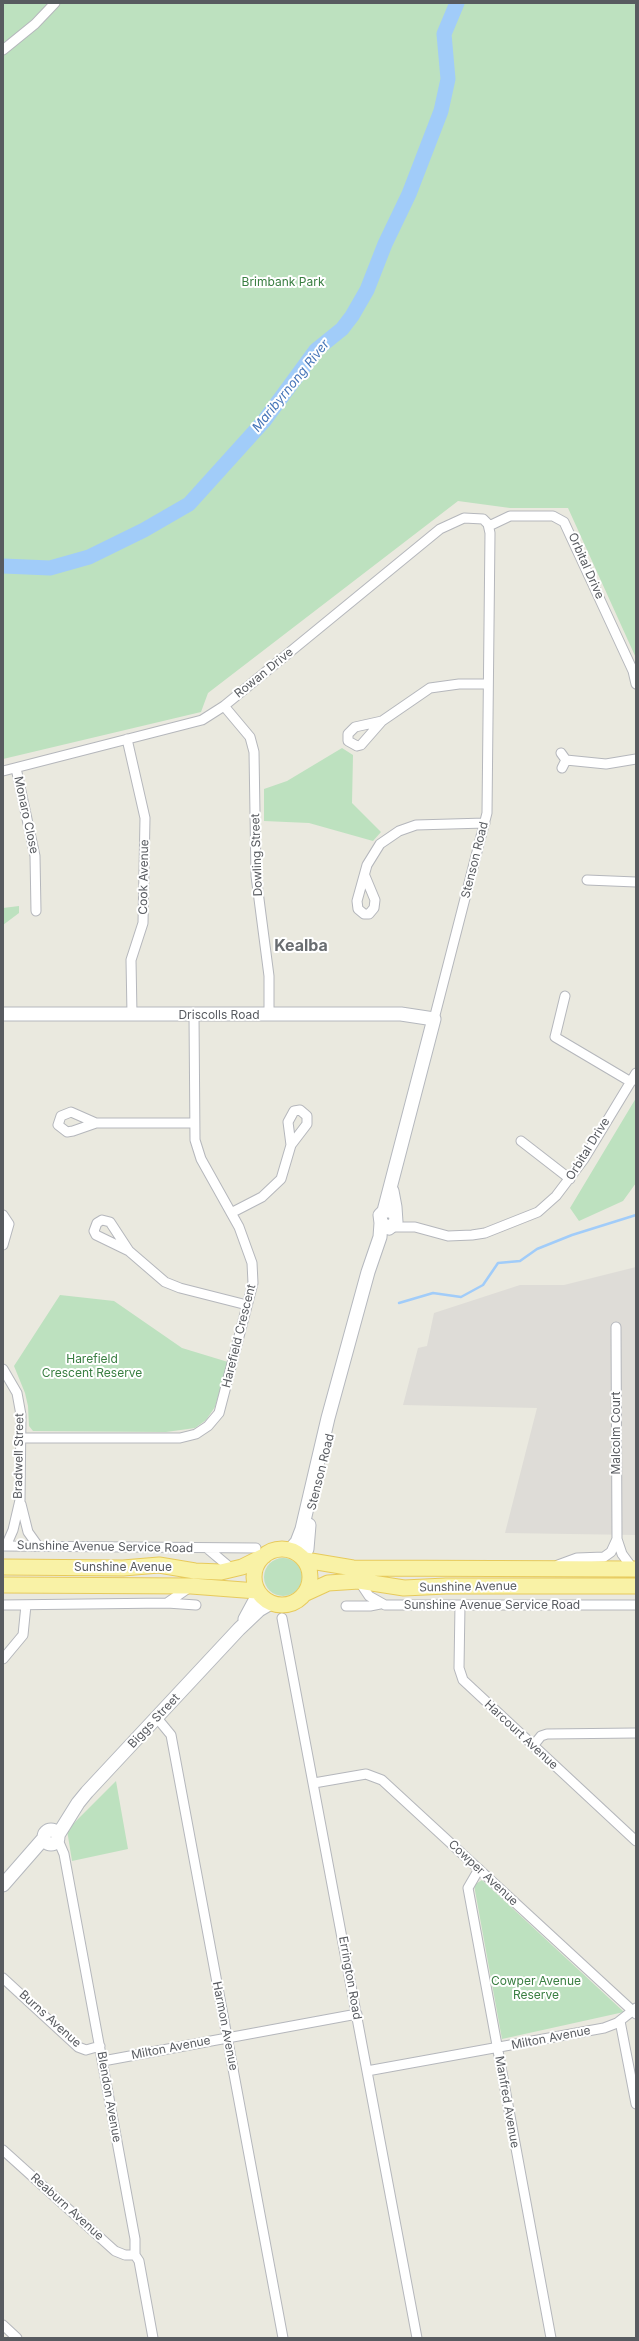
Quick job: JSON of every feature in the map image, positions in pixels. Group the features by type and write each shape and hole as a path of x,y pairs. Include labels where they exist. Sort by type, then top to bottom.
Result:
{"main road":[{"path":"279,1549 299,1556 308,1567 310,1581 304,1594 292,1604 281,1605 271,1603 258,1592 254,1572 260,1552 279,1549"},
{"name":"Sunshine Avenue","path":"3,1567 122,1568 159,1565 199,1571 233,1570 260,1552"},
{"name":"Sunshine Avenue","path":"299,1556 353,1568 634,1569"},
{"path":"614,1586 634,1569"},
{"name":"Sunshine Avenue","path":"304,1594 328,1583 359,1581 404,1588 446,1586 636,1586"},
{"name":"Sunshine Avenue","path":"3,1585 191,1586 258,1592"}],"street":[{"path":"3,50 35,24 55,3"},
{"name":"Orbital Drive","path":"489,526 510,516 552,516 564,522 632,671 636,684"},
{"name":"Rowan Drive","path":"3,771 202,720 224,706 440,529 458,520 469,518 483,519 489,526"},
{"name":"Stenson Road","path":"299,1556 297,1542 302,1529 324,1430 374,1252 390,1220 391,1185 485,823 488,804 489,526"},
{"path":"382,721 430,688 458,684 488,684"},
{"name":"Dowling Street","path":"224,706 250,737 254,752 256,770 256,876 270,976 269,1015"},
{"name":"Cook Avenue","path":"127,739 145,818 144,923 131,960 132,1014"},
{"path":"563,761 606,764 636,759"},
{"name":"Monaro Close","path":"16,768 35,856 36,911"},
{"path":"364,876 370,858 380,844 409,826 428,823 485,823"},
{"path":"586,880 636,882"},
{"path":"565,996 554,1037 631,1082"},
{"name":"Driscolls Road","path":"3,1014 412,1014 434,1020"},
{"name":"Harefield Crescent","path":"20,1438 180,1438 196,1434 208,1426 219,1413 253,1283 252,1263 231,1213 201,1159 195,1140 194,1015"},
{"name":"Orbital Drive","path":"390,1220 448,1236 485,1233 527,1217 542,1209 570,1179 636,1073"},
{"path":"96,1123 194,1123"},
{"path":"521,1141 570,1179"},
{"path":"231,1213 262,1197 273,1189 281,1179 291,1145"},
{"path":"3,1215 9,1224 3,1245"},
{"path":"130,1251 166,1282 180,1288 247,1305"},
{"name":"Malcolm Court","path":"616,1327 617,1539 622,1554 634,1569"},
{"name":"Bradwell Street","path":"3,1369 17,1393 21,1416 20,1500 13,1530 4,1546"},
{"path":"20,1500 28,1532 38,1546"},
{"path":"547,1569 577,1558 604,1557 611,1552 617,1539"},
{"name":"Sunshine Avenue Service Road","path":"4,1546 208,1549 260,1552"},
{"name":"Sunshine Avenue Service Road","path":"208,1549 233,1570"},
{"path":"359,1581 369,1596 380,1604"},
{"path":"167,1603 191,1586"},
{"name":"Biggs Street","path":"239,1629 258,1592"},
{"path":"3,1605 167,1603 196,1605"},
{"name":"Biggs Street","path":"3,1885 30,1855 53,1839 87,1792 239,1629 259,1610 271,1603"},
{"name":"Sunshine Avenue Service Road","path":"346,1606 370,1606 380,1604 396,1606 636,1605"},
{"path":"3,1658 23,1635 26,1605"},
{"name":"Harcourt Avenue","path":"460,1605 459,1668 463,1680 636,1841"},
{"name":"Errington Road","path":"282,1618 417,2338"},
{"name":"Harmon Avenue","path":"157,1718 171,1735 283,2338"},
{"path":"533,1746 542,1736 547,1734 636,1733"},
{"name":"Cowper Avenue","path":"314,1783 356,1775 374,1776 382,1780 635,2011"},
{"name":"Blendon Avenue","path":"53,1839 64,1854 135,2239 135,2254 139,2261 153,2338"},
{"name":"Manfred Avenue","path":"478,1869 468,1888 551,2338"},
{"name":"Burns Avenue","path":"3,1978 78,2047 86,2050 100,2046"},
{"name":"Milton Avenue","path":"367,2071 604,2028 620,2021 635,2011"},
{"name":"Milton Avenue","path":"103,2061 356,2014"},
{"path":"620,2021 636,2104"},
{"name":"Reaburn Avenue","path":"3,2150 115,2251 125,2255 135,2254"},
{"path":"3,2325 17,2338"}],"shaded area":[{"path":"636,1267 636,1535 505,1533 537,1408 403,1405 418,1348 427,1346 434,1313 520,1285 564,1285"}],"green space":[{"name":"Brimbank Park","path":"3,3 636,3 636,658 568,508 510,508 458,501 208,693 201,712 3,759"},
{"path":"342,748 353,755 352,803 381,832 373,841 309,823 264,821 264,789 287,781"},
{"path":"19,906 19,913 3,925 3,908"},
{"path":"636,1098 636,1183 623,1201 579,1221 570,1208"},
{"name":"Harefield Crescent Reserve","path":"60,1295 114,1301 182,1348 228,1362 215,1407 206,1420 195,1428 166,1432 33,1431 29,1426 28,1406 25,1393 14,1366"},
{"path":"283,1558 296,1564 302,1577 296,1590 283,1596 270,1590 264,1577 270,1564"},
{"path":"116,1781 128,1849 72,1861 67,1830"},
{"name":"Cowper Avenue Reserve","path":"482,1880 624,2012 502,2039 474,1885"}],"waterway":[{"name":"Maribyrnong River","path":"3,566 50,568 89,557 144,530 189,504 264,421 316,350 342,329 352,316 367,290 385,244 409,194 441,111 448,79 444,34 457,3"},
{"path":"399,1303 433,1293 461,1297 483,1285 498,1263 520,1261 537,1249 572,1235 636,1215"}],"district":[{"name":"Kealba","path":"301,946"}]}
